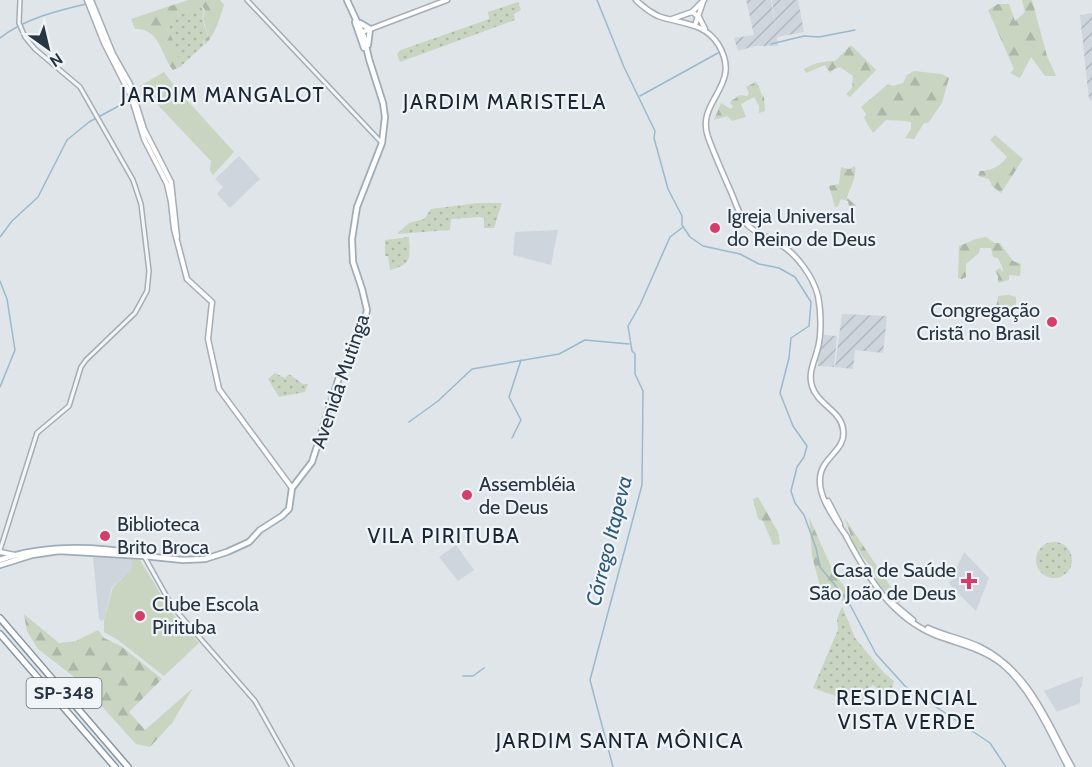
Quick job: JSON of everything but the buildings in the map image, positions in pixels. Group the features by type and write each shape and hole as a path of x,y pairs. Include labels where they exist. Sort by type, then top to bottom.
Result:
{"highway":[{"name":"SP-348","path":"0,618 128,767"},
{"name":"SP-348","path":"0,634 116,767"}],"main road":[{"path":"89,0 113,54 130,84 144,129 171,183 177,238 187,279 212,302 208,339 219,389 292,488"},
{"name":"Avenida Mutinga","path":"0,565 32,555 59,551 194,560 227,552 249,542 260,530 286,513 292,488 312,462 340,371 365,323 366,302 352,262 352,239 357,207 382,143 385,130 384,110 361,33 347,0"},
{"path":"361,33 447,0"},
{"path":"638,1 658,15 671,19 681,18 692,12 703,0"},
{"path":"695,26 703,0"},
{"path":"692,12 699,17 706,31 720,48 726,68 723,87 707,112 705,127 739,212 744,221 755,231 781,244 792,254 808,274 817,294 819,340 810,372 811,385 819,400 841,422 844,430 841,445 824,466 820,488 874,584 889,604 912,622 933,634 985,653 1008,669 1023,686 1070,767"},
{"path":"355,18 370,29"},
{"path":"681,18 706,31"},
{"path":"368,54 370,29"},
{"name":"Avenida Mutinga","path":"0,560 15,555 69,547 121,551 144,557"},
{"path":"0,551 15,555 6,563"}],"street":[{"path":"0,551 38,433 69,406 81,367 86,360 135,313 147,291 149,271 139,194 80,87 24,37 18,19 20,0"},
{"path":"247,0 382,143"},
{"path":"144,557 172,606 255,701 292,767"}],"shaded area":[{"path":"746,0 771,0 776,28 772,0 798,0 804,32 777,37 778,46 755,46 738,51 734,38 754,35"},
{"path":"1092,13 1092,101 1089,100 1080,15"},
{"path":"239,156 260,179 230,208 217,194 223,187 215,179"},
{"path":"558,230 551,265 513,255 515,232"},
{"path":"842,314 887,316 883,353 855,350 853,369 835,367"},
{"path":"823,335 837,336 834,367 818,366"},
{"path":"456,545 474,570 458,581 439,557"},
{"name":"Casa de Saúde São João de Deus","path":"964,552 989,578 976,611 949,584"},
{"path":"95,556 132,559 132,569 112,587 104,620 101,621 93,558"},
{"path":"1083,676 1080,703 1057,712 1044,691"}],"green space":[{"path":"188,0 220,0 224,5 219,21 205,45 204,41 208,36 203,18 205,10 202,6 167,21 182,66 173,70 155,37 143,30 135,29 131,19"},
{"path":"1022,0 1032,0 1047,56 1056,76 1045,76 1031,57 1020,78 1010,73 1014,69 988,10 998,4 1009,4 1015,21 1025,12"},
{"path":"518,2 521,10 514,14 515,20 400,62 397,54 401,50 489,19 488,12"},
{"path":"201,6 204,11 202,18 208,37 203,41 204,45 181,66 166,21"},
{"path":"851,45 876,70 850,97 846,94 852,88 853,76 840,67 830,73 825,65 806,73 804,69 812,65 835,61"},
{"path":"914,71 942,74 949,78 942,103 928,123 924,123 914,139 905,138 911,129 911,122 908,121 886,120 873,133 864,118 866,114 861,107 888,84 893,86 903,83 907,75"},
{"path":"164,72 234,152 213,175 210,170 211,161 140,86"},
{"path":"756,82 764,97 765,111 759,113 759,106 754,97 741,104 746,117 732,121 727,116 714,120 721,103 731,109 733,106 731,101 740,95 747,96 749,93 746,87"},
{"path":"995,135 1023,159 1001,193 992,186 989,179 978,176 980,171 995,167 1007,157 990,140"},
{"path":"855,166 854,178 847,198 857,206 849,206 848,201 841,199 835,207 829,186 839,184 841,167 849,169"},
{"path":"478,203 502,203 494,228 484,228 484,218 480,217 451,219 450,230 397,234 409,223 424,219 431,209"},
{"path":"409,237 408,260 390,270 388,256 385,256 385,240"},
{"path":"986,237 995,243 1000,243 1013,261 1021,264 1020,276 1009,275 1009,280 998,283 995,271 1000,268 1002,272 1003,269 998,258 993,257 991,248 980,248 979,253 966,264 966,277 958,278 959,246"},
{"path":"998,296 1016,297 1016,306 1011,307 1010,315 994,318"},
{"path":"275,373 285,378 289,374 303,384 308,384 305,392 279,397 268,379"},
{"path":"758,497 778,532 780,544 773,545 763,521 758,519 753,499"},
{"path":"809,517 833,571 853,599 846,602 822,593 812,556"},
{"path":"844,517 901,602 896,603 877,582 874,572 854,544"},
{"path":"1054,542 1067,547 1072,560 1067,573 1054,578 1041,573 1036,560 1041,547"},
{"name":"Clube Escola Pirituba","path":"132,559 140,560 172,613 199,643 164,676 118,640 104,632 104,620 113,587 132,569"},
{"path":"842,606 855,638 884,673 894,681 889,698 873,685 866,691 861,705 813,688 838,630 837,619"},
{"path":"24,614 59,643 76,641 98,630 104,638 121,646 162,679 129,712 145,730 193,688 172,723 150,747 136,744 78,680 38,649 27,631"}],"waterway":[{"path":"597,0 624,67 655,131 654,138 668,189 682,216 682,225 690,237 703,246 740,254 759,264 779,268 795,277 811,302 809,326 791,338 789,358 780,393 793,426 807,446 804,457 797,467 791,491 795,503 804,515 820,567 848,601 876,654 905,686 990,743 1006,767"},
{"path":"0,38 30,21 86,4"},
{"path":"771,44 804,36 819,37 855,30"},
{"path":"640,96 718,53"},
{"path":"0,237 12,221 38,197 67,140 89,122 128,101"},
{"name":"Córrego Itapeva","path":"613,767 590,680 642,485 643,391 635,374 635,354 632,351 628,326 640,305 670,237 683,227"},
{"path":"0,281 7,299 15,350 0,387"},
{"path":"409,422 438,401 472,369 559,354 585,340 629,344"},
{"path":"512,438 521,420 509,397 521,360"},
{"path":"463,676 473,676 484,668"}],"place":[{"name":"Igreja Universal do Reino de Deus","path":"715,228"},
{"name":"Congregação Cristã no Brasil","path":"1052,322"},
{"name":"Assembléia de Deus","path":"467,495"},
{"name":"Biblioteca Brito Broca","path":"105,536"},
{"name":"Casa de Saúde São João de Deus","path":"969,581"},
{"name":"Clube Escola Pirituba","path":"140,616"}],"district":[{"name":"JARDIM MANGALOT","path":"223,95"},
{"name":"JARDIM MARISTELA","path":"505,102"},
{"name":"VILA PIRITUBA","path":"444,536"},
{"name":"RESIDENCIAL VISTA VERDE","path":"907,710"},
{"name":"JARDIM SANTA MÔNICA","path":"620,741"}]}
